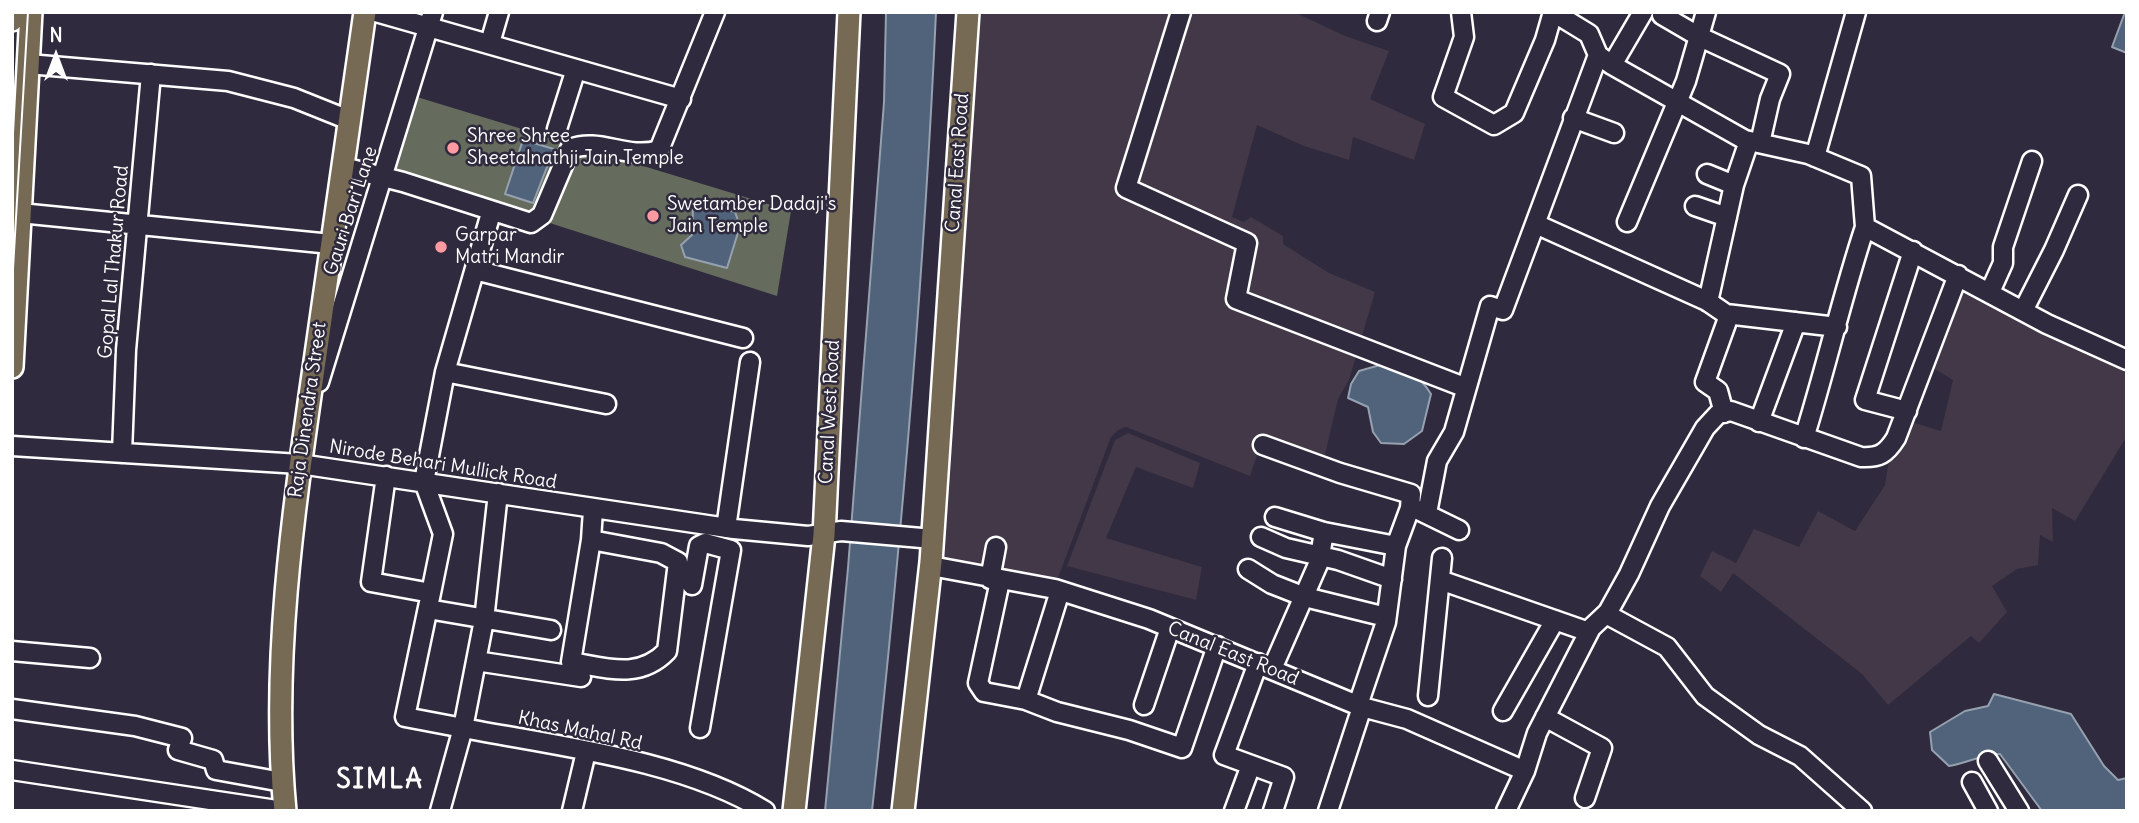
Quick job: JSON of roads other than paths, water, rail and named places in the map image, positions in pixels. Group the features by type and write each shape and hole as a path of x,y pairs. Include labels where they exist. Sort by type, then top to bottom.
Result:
{"main road":[{"path":"12,367 20,213 19,96 28,64 31,12"},
{"name":"Raja Dinendra Street","path":"284,811 282,638 300,464 365,12"},
{"name":"Canal West Road","path":"794,811 832,533 849,12"},
{"name":"Canal East Road","path":"903,811 931,566 925,539 968,12"}],"street":[{"path":"376,12 431,19 490,43 681,99"},
{"path":"490,43 499,12"},
{"path":"342,167 531,223 542,215 570,149 584,144 642,155 659,150 715,12"},
{"path":"1181,12 1126,188 1247,243 1236,299 1464,387"},
{"path":"1461,12 1464,37 1443,97 1494,125 1514,113 1545,40 1553,12 1589,34 1605,60 1676,101 1754,142 1815,157 1861,176 1865,227 1848,276 1804,438"},
{"path":"1328,811 1386,617 1396,546 1419,510 1437,461 1454,432 1464,387 1490,306 1503,310 1538,225 1573,118 1605,60 1643,12"},
{"path":"1626,222 1691,67 1706,12"},
{"path":"1815,157 1856,12"},
{"path":"1662,15 1698,36 1780,74 1734,185 1708,302"},
{"name":"Gauri Bari Lane","path":"306,422 431,19"},
{"path":"28,64 228,80 294,98 349,120"},
{"path":"557,129 576,69"},
{"name":"Gopal Lal Thakur Road","path":"122,453 127,350 150,74"},
{"path":"1573,118 1614,133"},
{"path":"1990,292 2003,263 2003,247 2032,160"},
{"path":"1707,174 1734,185"},
{"path":"2023,311 2078,195"},
{"path":"1695,206 1727,217"},
{"path":"20,213 331,244"},
{"path":"429,601 443,534 424,482 445,372 491,213"},
{"path":"1538,225 1708,302 1726,314 1836,327"},
{"path":"1865,227 2023,311 2126,357"},
{"path":"1907,411 1866,400 1913,251"},
{"path":"475,270 743,338"},
{"path":"1506,811 1525,771 1536,733 1589,632 1606,614 1629,574 1660,506 1705,428 1724,413 1731,411 1861,457 1877,458 1887,452 1907,411 1958,275"},
{"path":"1724,413 1718,391 1705,382 1727,321 1726,314"},
{"path":"1759,422 1796,322"},
{"path":"699,728 731,550 730,529 750,362"},
{"path":"445,372 606,404"},
{"path":"1263,445 1340,473 1411,494 1419,510 1459,530"},
{"name":"Nirode Behari Mullick Road","path":"12,446 300,464 498,493 594,521 706,535 730,529 808,536 832,533 925,539"},
{"path":"386,476 371,583 484,620 551,630"},
{"path":"459,811 441,808 463,728 484,620 498,493"},
{"path":"1275,517 1324,532 1396,546"},
{"path":"594,521 678,562 667,651 657,662 642,669 620,671 572,662 594,521"},
{"path":"1273,811 1284,777 1224,755 1265,666 1305,597 1319,562 1318,555 1324,532"},
{"path":"692,585 699,546 706,535 731,550"},
{"path":"1261,537 1286,548 1318,555 1391,579"},
{"path":"996,548 995,580 978,683 984,692 1026,700 1067,715 1129,730 1182,748 1217,646"},
{"path":"1428,696 1442,558"},
{"name":"Canal East Road","path":"931,566 1060,591 1170,628 1360,706 1407,719 1525,771"},
{"path":"1248,569 1272,584 1305,597 1386,617"},
{"path":"1440,580 1589,632"},
{"path":"1026,700 1060,591"},
{"name":"Khas Mahal Rd","path":"429,601 405,717 586,752 735,792 765,811"},
{"path":"1606,614 1667,646 1705,696 1759,735 1800,756 1862,811"},
{"path":"1503,711 1555,620"},
{"path":"1144,705 1170,628"},
{"path":"12,651 90,658"},
{"path":"476,661 582,677"},
{"path":"12,709 135,726 182,738 178,750 212,760 216,770 282,782"},
{"path":"1545,718 1602,748 1585,798"},
{"path":"572,811 586,752"},
{"path":"1988,761 2019,811"},
{"path":"1234,811 1251,765"},
{"path":"12,770 189,803 284,811"},
{"path":"1972,782 1988,811"}],"water":[{"path":"886,12 936,12 918,312 893,611 872,811 825,811 848,568 884,102"},
{"path":"2127,12 2127,53 2112,47"},
{"path":"523,140 554,149 533,203 505,194"},
{"path":"704,203 735,212 740,226 727,268 685,257 681,245 692,235 693,208"},
{"path":"1380,365 1410,373 1421,381 1431,394 1422,431 1404,444 1381,443 1373,432 1368,407 1348,398 1351,384 1359,371"},
{"path":"1994,694 2071,714 2104,766 2118,780 2127,778 2127,811 2042,811 2000,754 1949,766 1932,750 1930,732 1965,711 1988,706"}],"tram line":[{"path":"12,286 28,12"}],"place":[{"name":"Shree Shree Sheetalnathji Jain Temple","path":"453,148"},
{"name":"Swetamber Dadaji's Jain Temple","path":"653,216"},
{"name":"Garpar Matri Mandir","path":"441,247"}],"district":[{"name":"SIMLA","path":"380,781"}]}
